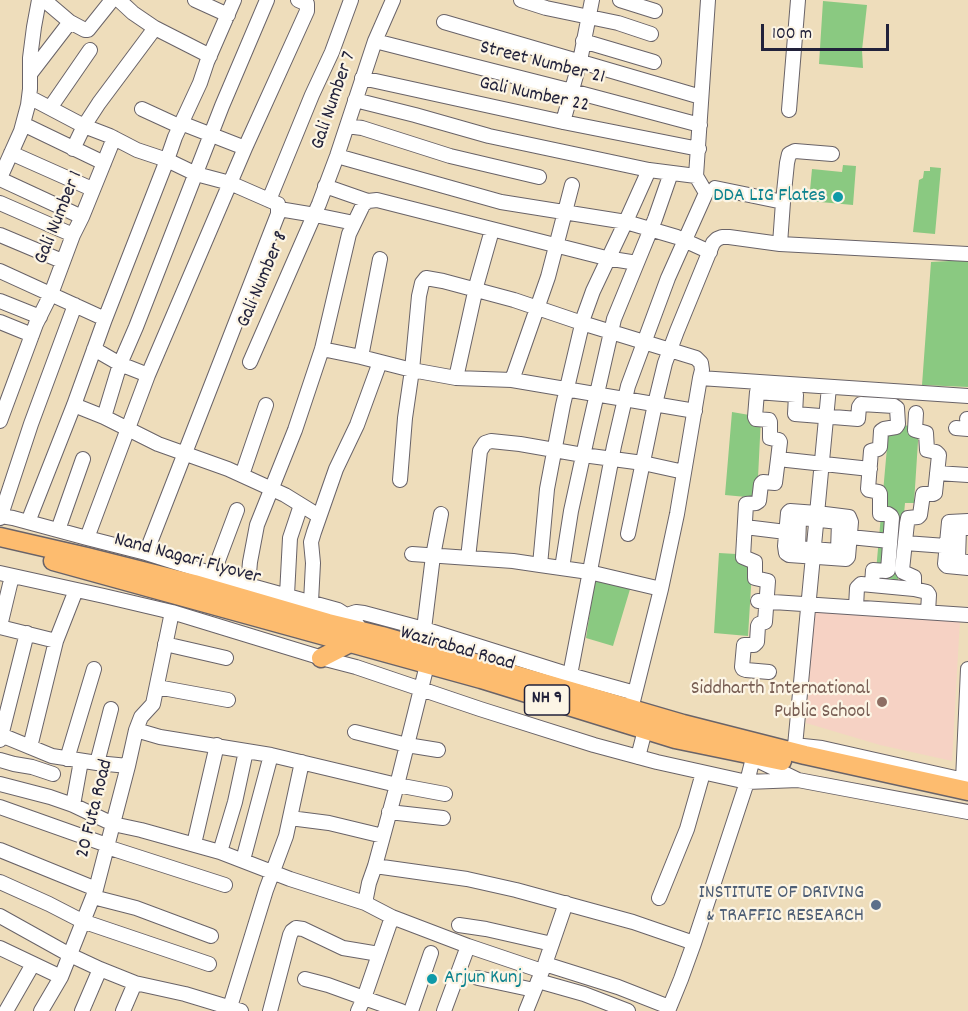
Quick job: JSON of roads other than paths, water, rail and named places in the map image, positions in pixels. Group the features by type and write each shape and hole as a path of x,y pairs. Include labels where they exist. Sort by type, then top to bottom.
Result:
{"highway":[{"name":"Nand Nagari Flyover","path":"0,537 194,584 323,628"},
{"name":"Nand Nagari Flyover","path":"0,549 355,637"},
{"name":"Wazirabad Road","path":"355,637 633,701 749,751"},
{"name":"Wazirabad Road","path":"355,637 427,664 675,739 749,751"},
{"path":"321,658 355,637"},
{"name":"NH 9","path":"749,751 968,802"},
{"name":"NH 9","path":"800,762 966,784"}],"street":[{"path":"82,217 0,178 23,124 29,97 32,37 42,0 70,22 88,30 112,0"},
{"path":"119,0 155,28 210,56"},
{"path":"195,0 228,15"},
{"path":"28,522 180,124 200,83 234,0"},
{"path":"104,417 120,364 222,106 267,0"},
{"path":"87,538 148,375 245,148 308,11 307,4 298,0"},
{"path":"146,553 278,214 274,204 312,94 332,52 351,0"},
{"name":"Gali Number 7","path":"315,214 375,41 393,0"},
{"path":"521,0 546,8 618,23 651,34"},
{"path":"562,123 580,61 592,0"},
{"path":"620,0 655,11"},
{"path":"570,675 628,386 668,278 706,193 696,176 708,0"},
{"path":"789,110 798,0"},
{"path":"30,74 70,22"},
{"path":"444,22 701,97"},
{"path":"73,149 99,103 155,28"},
{"name":"Street Number 21","path":"375,41 700,125"},
{"path":"583,41 654,62"},
{"path":"50,108 90,50"},
{"name":"Gali Number 22","path":"362,78 562,123 699,149"},
{"path":"29,97 84,126 196,174 230,183 274,204 354,223"},
{"path":"356,100 489,136 650,170 696,176"},
{"path":"142,109 245,148"},
{"name":"Gali Number 1","path":"0,421 32,335 104,163 23,124"},
{"path":"347,126 450,156 539,177"},
{"path":"104,163 114,138"},
{"path":"780,244 789,154 795,151 832,154"},
{"path":"11,153 92,189"},
{"path":"337,156 482,197 626,222 677,237 710,252"},
{"path":"540,565 547,489 582,323 593,291 650,170"},
{"path":"562,568 571,511 614,319 671,173"},
{"path":"512,380 548,277 572,185"},
{"path":"325,186 368,201 377,200 492,230 637,263"},
{"path":"715,188 783,202"},
{"path":"248,585 257,525 295,430 322,349 349,234 363,205 368,201"},
{"path":"0,203 73,235"},
{"name":"Gali Number 8","path":"250,362 315,214"},
{"path":"456,378 492,230"},
{"path":"0,235 62,261"},
{"path":"628,534 655,404 670,350 717,239 722,237 780,244 968,254"},
{"path":"361,357 380,259"},
{"path":"0,272 105,319"},
{"path":"347,615 356,612 364,613 424,629 570,675 633,701 661,589 695,411 702,370 701,363 696,358 514,300 443,280 426,278 420,287 400,480"},
{"path":"0,301 40,317"},
{"path":"75,304 0,517 13,518 146,553 338,610 354,620 355,637"},
{"path":"0,322 32,335"},
{"path":"94,349 120,364 148,375"},
{"path":"322,349 456,378 512,380 695,411"},
{"path":"311,602 313,563 311,542 336,469 357,425 380,362"},
{"path":"700,378 968,396"},
{"path":"800,762 808,604 829,387"},
{"path":"769,672 746,670 742,667 744,645 754,645 757,642 758,626 765,622 762,601 768,581 755,578 755,562 743,557 746,504 759,501 763,482 775,483 777,480 780,442 770,438 769,420 755,417 757,392 795,395 795,414 858,419 861,404 897,408 898,424 896,427 881,431 880,447 871,451 868,490 879,492 879,512 891,516 892,519 888,570 873,570 872,585"},
{"path":"74,405 158,444 242,475 285,495 319,516"},
{"path":"242,475 266,405"},
{"path":"914,589 914,577 903,572 908,518 920,515 923,494 935,493 938,453 927,450 926,433 915,430 916,413"},
{"path":"468,558 480,451 485,443 491,441 510,443 643,463 684,472"},
{"path":"58,530 83,459"},
{"path":"778,459 870,469"},
{"path":"937,473 968,475"},
{"path":"287,595 290,538 301,505"},
{"path":"213,573 237,510"},
{"path":"790,511 839,522 838,549 836,552 789,555 786,553 786,532 790,511"},
{"path":"424,629 441,514"},
{"path":"813,553 846,559 848,557 851,522 849,517 817,516"},
{"path":"968,521 949,522 945,566 968,568"},
{"path":"745,528 786,532"},
{"path":"968,528 959,528 958,559 968,562"},
{"path":"850,537 890,541"},
{"path":"905,543 946,546"},
{"path":"412,554 513,561 590,572 661,589"},
{"path":"56,641 0,627 6,574 172,612 638,757 747,782 800,762 968,812"},
{"path":"856,608 859,585 872,585 927,592 929,595 928,612"},
{"path":"30,747 56,641 76,590"},
{"path":"762,601 968,615"},
{"name":"20 Futa Road","path":"41,1011 61,977 95,893 136,730 141,717 153,704 172,612"},
{"path":"27,633 1,737 52,756 128,765"},
{"path":"165,644 226,657"},
{"path":"365,903 427,664"},
{"path":"73,806 74,760 94,669"},
{"path":"966,784 968,669"},
{"path":"157,687 228,700"},
{"path":"97,763 111,709"},
{"path":"136,730 160,737 271,755 444,794"},
{"path":"638,757 645,730"},
{"path":"355,732 407,746 438,750"},
{"path":"194,844 217,745"},
{"path":"220,852 235,802 246,751"},
{"path":"478,978 540,976 618,987 668,1009 694,943 747,782 749,751"},
{"path":"243,860 271,755"},
{"path":"0,760 53,774"},
{"path":"0,916 70,955 135,983 185,994 235,1009 272,873 286,836 302,762"},
{"path":"659,898 687,829 703,773"},
{"path":"0,784 50,797 113,824 220,852 272,873 365,903 392,917 628,1011"},
{"path":"0,807 107,846 225,885"},
{"path":"390,812 443,818"},
{"path":"290,818 329,823 383,836"},
{"path":"0,850 95,893 211,936"},
{"path":"375,866 467,879 566,903 633,922 694,943"},
{"path":"0,882 82,921 208,964"},
{"path":"526,1011 566,903"},
{"path":"358,1011 392,917"},
{"path":"459,925 486,928 552,944"},
{"path":"270,1011 290,935 296,928 303,929 343,948 379,954"},
{"path":"444,1011 468,946"},
{"path":"0,948 61,977"},
{"path":"411,1011 431,953"},
{"path":"6,1011 33,964"},
{"path":"82,1011 100,969"},
{"path":"305,979 401,1011"},
{"path":"123,1011 135,983"}],"place":[{"name":"DDA LIG Flates","path":"838,197"},
{"name":"Siddharth International Public School","path":"882,702"},
{"name":"INSTITUTE OF DRIVING & TRAFFIC RESEARCH","path":"876,905"},
{"name":"Arjun Kunj","path":"432,979"}]}
